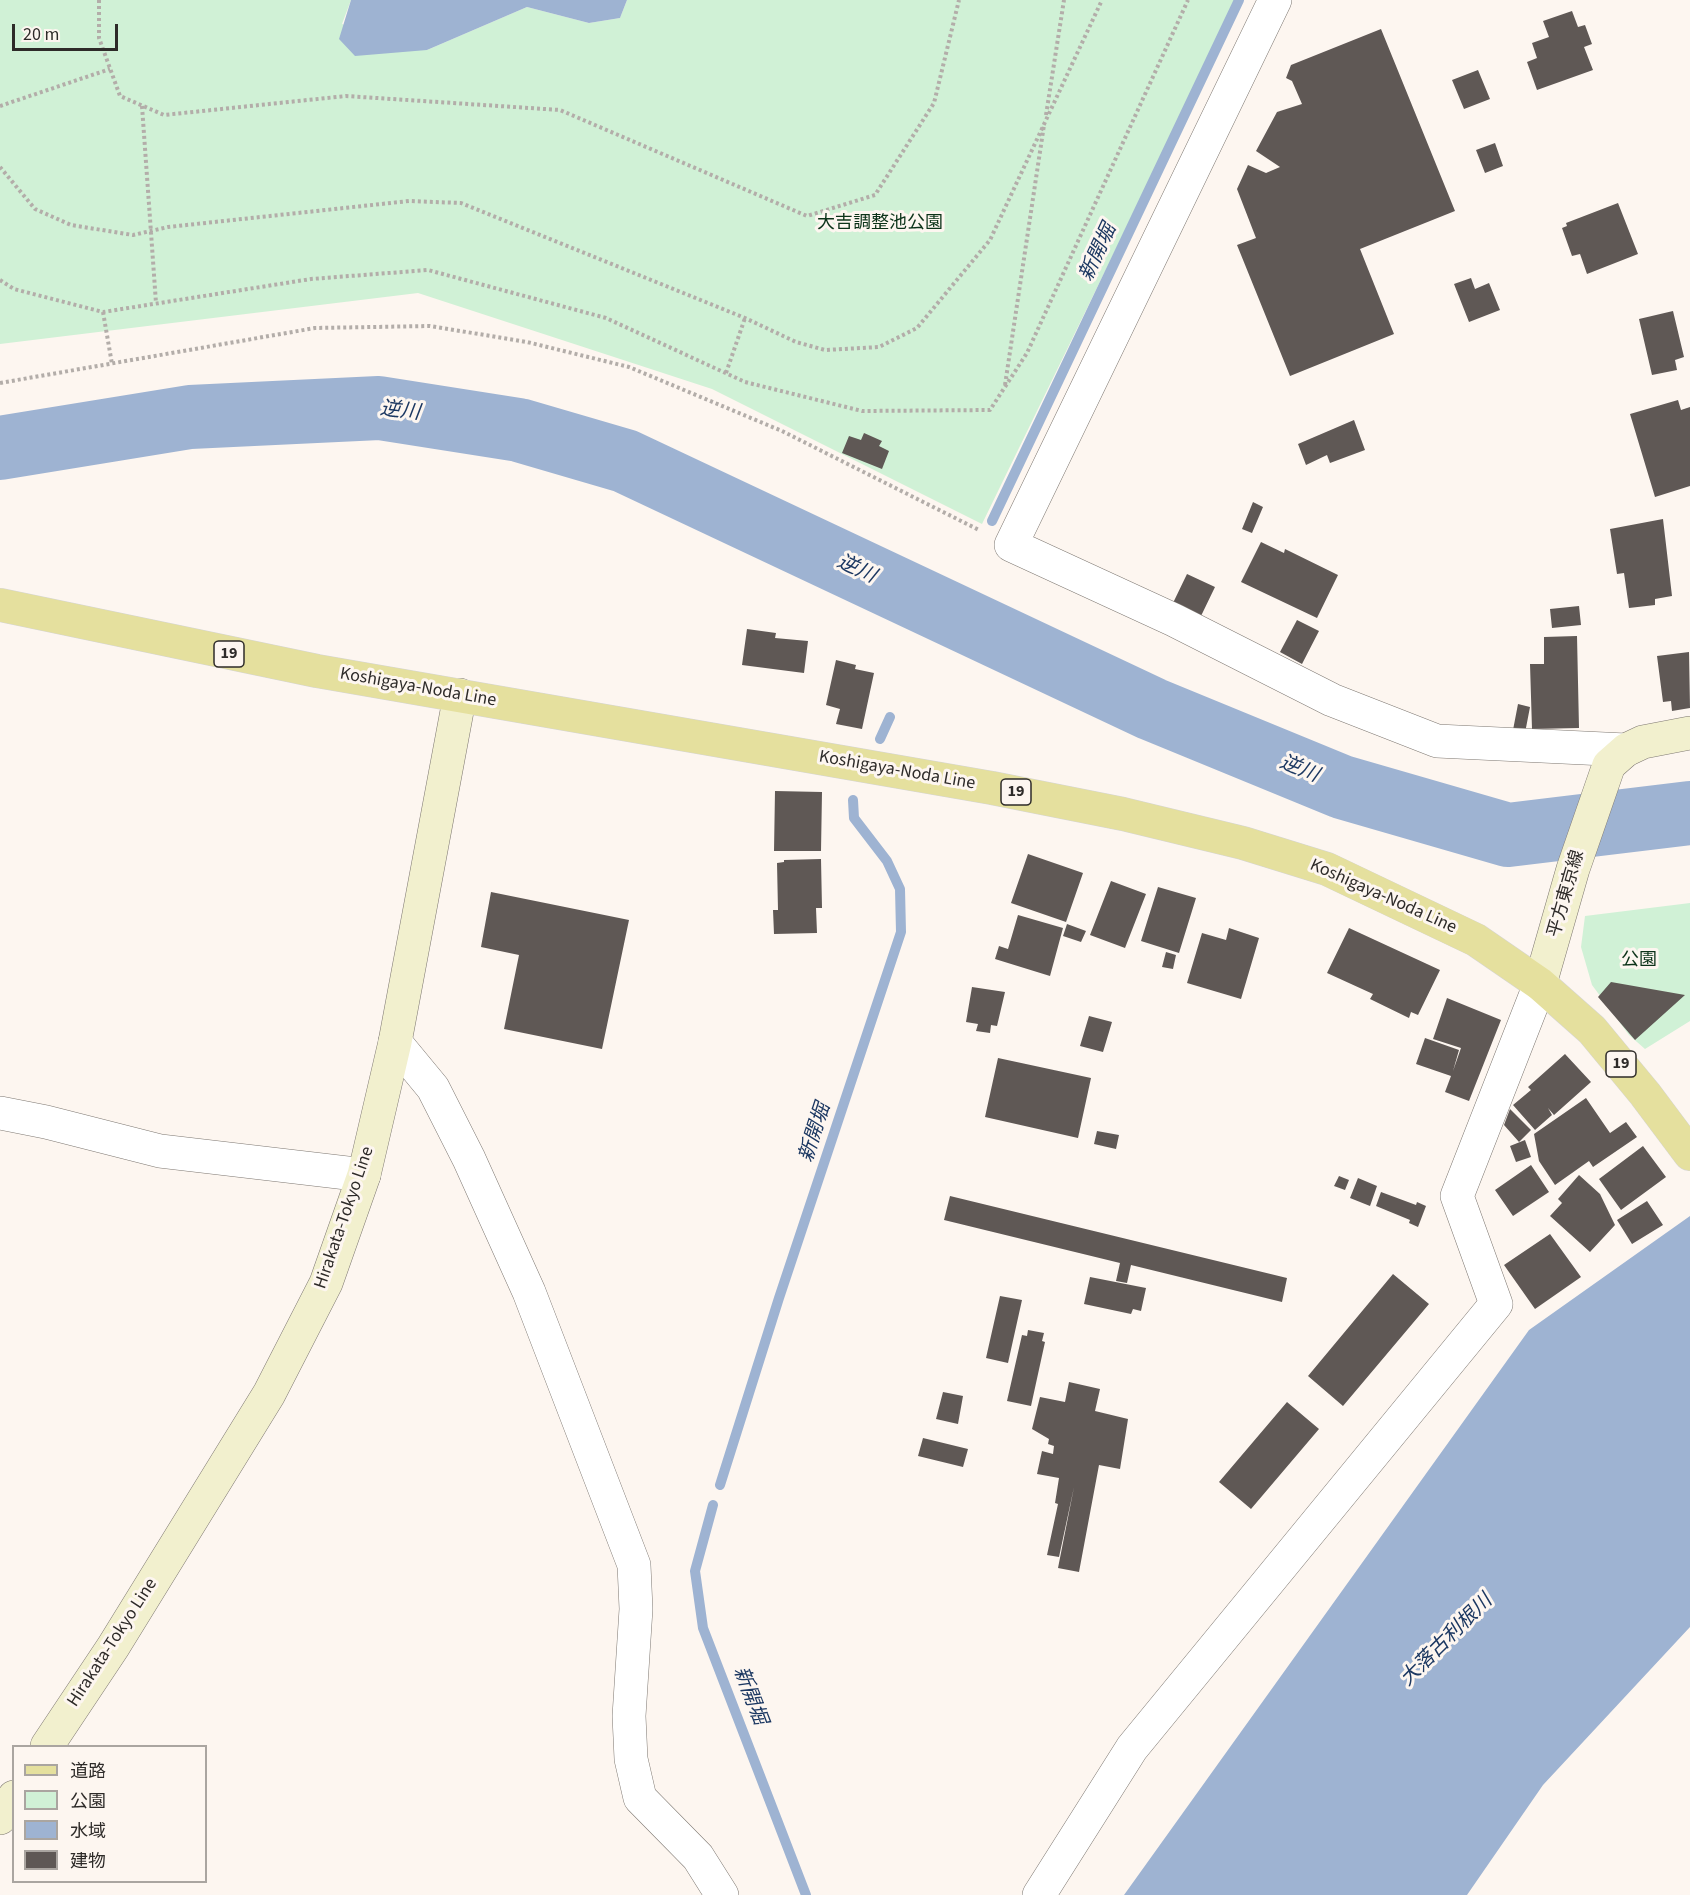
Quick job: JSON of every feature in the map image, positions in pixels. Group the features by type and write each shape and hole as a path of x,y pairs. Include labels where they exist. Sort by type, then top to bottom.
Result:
{"main road":[{"name":"Koshigaya-Noda Line","path":"0,605 229,654 992,788 1123,814 1243,843 1327,869 1397,900 1476,940 1540,984 1592,1030 1646,1094 1690,1154"},
{"name":"Hirakata-Tokyo Line","path":"48,1745 112,1647 269,1394 326,1282 364,1175 395,1042 460,695"},
{"path":"1626,750 1658,738 1690,733"},
{"name":"平方東京線","path":"1540,984 1593,805 1609,765 1626,750"},
{"path":"0,1818 12,1800"}],"street":[{"path":"1275,0 1011,545 1174,620 1332,699 1437,741 1626,750"},
{"path":"1039,1895 1132,1748 1496,1304 1457,1196 1540,984"},
{"path":"395,1042 433,1088 469,1159 529,1292 634,1565 636,1609 629,1716 631,1759 640,1798 698,1857 722,1895"},
{"path":"0,1113 46,1122 160,1151 364,1175"}],"path":[{"path":"99,0 99,38 120,96 164,115 346,96 560,110 807,216 875,195 934,103 959,0"},
{"path":"1005,389 1064,0"},
{"path":"0,167 35,209 71,225 133,235 409,201 461,203 745,318 796,342 825,350 879,347 917,328 990,240 1102,0"},
{"path":"0,280 14,290 103,312 311,279 429,270 606,318 746,382 862,411 990,410 1027,353 1188,0"},
{"path":"0,106 110,69"},
{"path":"142,106 156,303"},
{"path":"103,312 112,364"},
{"path":"726,373 745,318"},
{"path":"0,384 315,328 430,326 527,342 629,367 782,431 1011,545"}],"green space":[{"name":"大吉調整池公園","path":"0,0 351,0 342,24 427,50 527,7 589,23 620,18 627,0 1237,0 982,524 712,389 418,293 0,344"},
{"name":"公園","path":"1690,903 1690,1021 1645,1049 1629,1035 1592,985 1581,947 1585,916"}],"water":[{"path":"351,0 627,0 620,18 589,23 527,7 427,50 355,56 339,39"},
{"name":"大落古利根川","path":"1690,1216 1690,1627 1543,1785 1467,1895 1124,1895 1529,1330"}],"building":[{"path":"1572,11 1578,27 1585,25 1592,44 1584,47 1593,70 1537,90 1527,62 1537,58 1532,43 1549,37 1543,21"},
{"path":"1381,29 1455,211 1360,249 1394,334 1290,376 1237,245 1256,238 1237,189 1248,165 1266,173 1280,167 1256,151 1277,112 1302,104 1292,81 1286,78 1291,65"},
{"path":"1478,70 1490,99 1464,109 1452,80"},
{"path":"1495,143 1503,166 1485,173 1476,150"},
{"path":"1618,203 1638,254 1587,274 1580,254 1572,256 1562,228 1567,226 1566,223"},
{"path":"1471,278 1475,289 1489,283 1500,310 1469,322 1454,284"},
{"path":"1673,311 1684,357 1675,360 1677,370 1652,375 1639,319"},
{"path":"1678,400 1681,410 1690,407 1690,486 1655,497 1630,414"},
{"path":"1354,420 1365,450 1330,463 1327,455 1306,465 1298,444"},
{"path":"864,433 882,441 879,446 889,451 882,469 842,453 849,436 861,440"},
{"path":"1253,502 1263,507 1252,533 1242,529"},
{"path":"1663,519 1672,596 1655,599 1655,605 1629,608 1624,573 1617,574 1610,529"},
{"path":"1261,542 1284,553 1285,549 1338,575 1317,618 1241,582"},
{"path":"1187,574 1215,587 1201,616 1173,603"},
{"path":"1579,606 1581,625 1552,628 1550,609"},
{"path":"1297,620 1319,631 1302,664 1280,652"},
{"path":"747,629 776,633 775,638 808,641 804,673 742,665"},
{"path":"1577,636 1579,728 1532,729 1530,664 1544,664 1544,637"},
{"path":"1689,652 1690,708 1672,711 1671,701 1663,702 1657,656"},
{"path":"836,660 856,665 855,669 874,673 862,729 836,724 840,709 826,705"},
{"path":"1518,704 1530,707 1525,733 1513,730"},
{"path":"775,791 822,792 821,851 774,851"},
{"path":"1028,854 1083,873 1066,922 1011,903"},
{"path":"821,859 822,908 816,908 817,933 774,934 773,910 778,910 777,863 784,862 784,860"},
{"path":"1111,881 1146,894 1125,948 1090,935"},
{"path":"1158,887 1196,898 1179,953 1141,941"},
{"path":"491,892 629,920 602,1049 504,1029 519,955 481,947"},
{"path":"1018,915 1063,928 1050,976 995,959 999,946 1008,949"},
{"path":"1067,924 1086,931 1081,942 1063,936"},
{"path":"1229,928 1259,938 1241,999 1187,983 1202,933 1226,940"},
{"path":"1349,928 1440,970 1418,1015 1411,1012 1409,1018 1370,999 1373,994 1327,973"},
{"path":"1166,952 1176,955 1173,969 1162,967"},
{"path":"1611,982 1685,995 1635,1040 1598,997"},
{"path":"972,987 1005,992 997,1026 991,1025 990,1033 976,1031 978,1024 966,1022"},
{"path":"1447,998 1501,1020 1469,1101 1445,1092 1451,1076 1416,1064 1425,1038 1459,1050 1453,1071 1461,1048 1433,1039"},
{"path":"1089,1016 1112,1022 1103,1052 1080,1046"},
{"path":"1565,1054 1591,1082 1554,1115 1548,1108 1552,1115 1535,1130 1513,1105 1531,1090 1528,1087"},
{"path":"998,1058 1091,1078 1078,1138 985,1117"},
{"path":"1586,1098 1610,1133 1626,1122 1637,1137 1593,1167 1589,1161 1555,1185 1539,1161 1534,1134"},
{"path":"1510,1109 1531,1130 1519,1142 1504,1125"},
{"path":"1097,1131 1119,1135 1116,1149 1094,1144"},
{"path":"1525,1140 1531,1157 1516,1162 1510,1146"},
{"path":"1643,1146 1666,1177 1621,1210 1599,1179"},
{"path":"1531,1165 1549,1192 1513,1216 1495,1190"},
{"path":"1579,1175 1600,1194 1615,1225 1590,1252 1550,1216 1562,1203 1558,1199"},
{"path":"1339,1176 1349,1180 1345,1190 1334,1186"},
{"path":"1358,1178 1377,1186 1370,1206 1350,1198"},
{"path":"1381,1192 1416,1205 1417,1202 1426,1206 1418,1227 1409,1223 1410,1220 1376,1206"},
{"path":"950,1196 1287,1278 1282,1302 1131,1265 1127,1283 1116,1281 1120,1263 944,1220"},
{"path":"1647,1201 1663,1225 1632,1244 1617,1220"},
{"path":"1550,1234 1581,1277 1535,1309 1504,1265"},
{"path":"1393,1274 1429,1304 1343,1406 1308,1376"},
{"path":"1090,1277 1146,1288 1141,1311 1133,1309 1131,1314 1084,1304"},
{"path":"1000,1296 1022,1300 1008,1363 986,1358"},
{"path":"1028,1330 1044,1333 1042,1341 1045,1342 1031,1406 1007,1401 1022,1335 1027,1336"},
{"path":"1069,1382 1100,1389 1095,1411 1128,1419 1120,1469 1099,1465 1079,1572 1058,1568 1074,1487 1059,1557 1047,1555 1058,1504 1055,1503 1059,1478 1037,1474 1042,1451 1053,1454 1054,1446 1048,1444 1049,1439 1032,1429 1040,1397 1065,1402"},
{"path":"943,1392 963,1396 958,1424 936,1419"},
{"path":"1287,1402 1319,1429 1251,1509 1219,1482"},
{"path":"923,1438 968,1449 963,1467 918,1456"}],"waterway":[{"name":"新開堀","path":"992,521 1239,0"},
{"name":"逆川","path":"0,448 190,417 379,408 519,430 625,461 1152,709 1342,787 1508,835 1690,813"},
{"name":"新開堀","path":"880,739 890,717"},
{"name":"新開堀","path":"720,1485 779,1298 901,932 900,889 887,861 854,818 853,800"},
{"name":"新開堀","path":"713,1505 695,1571 703,1628 806,1895"}]}
